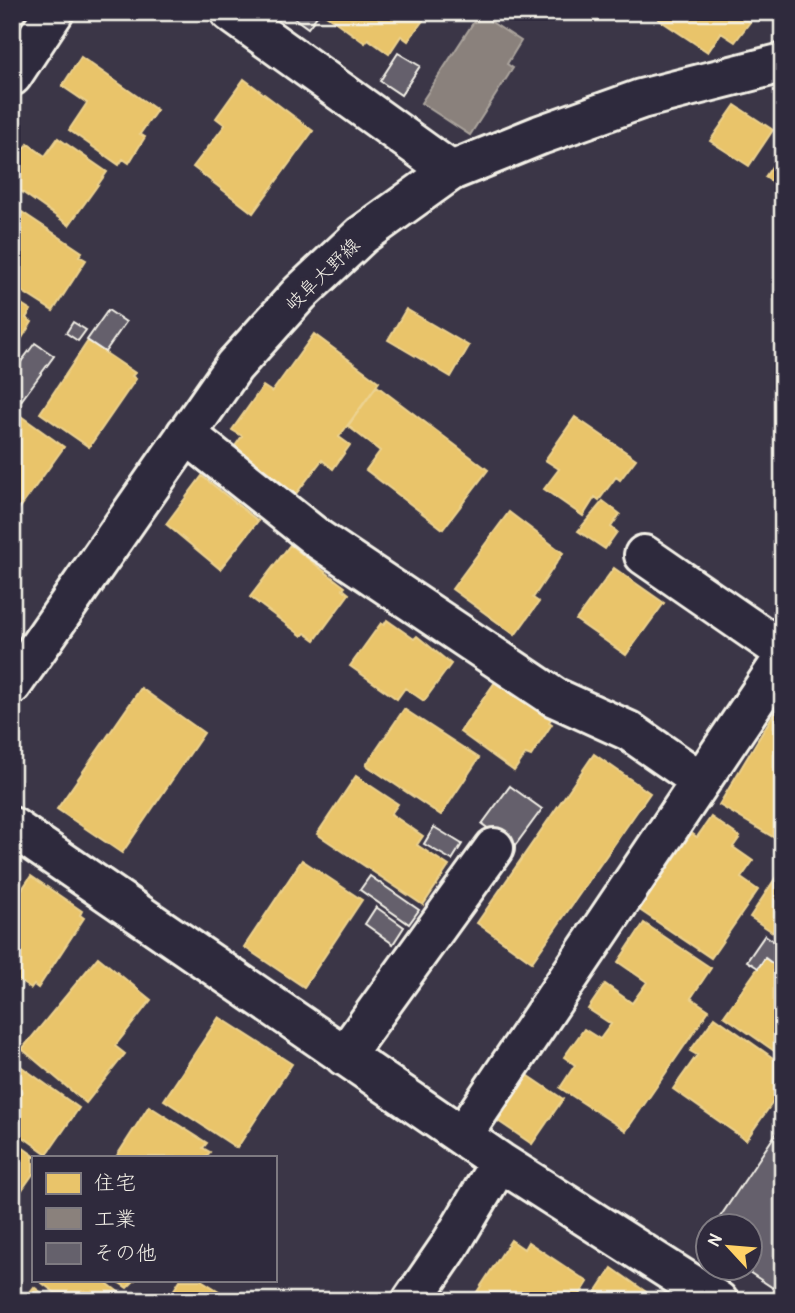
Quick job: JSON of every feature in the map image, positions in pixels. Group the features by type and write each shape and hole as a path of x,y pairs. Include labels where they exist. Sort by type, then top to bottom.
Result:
{"street":[{"path":"12,76 54,12"},
{"path":"229,12 451,171"},
{"name":"岐阜大野線","path":"12,685 234,366 300,293 362,235 451,171 540,135 641,99 783,63"},
{"path":"186,434 318,539 554,697 629,731 701,781"},
{"path":"644,555 783,651"},
{"path":"462,1136 783,659"},
{"path":"12,828 500,1162 718,1301"},
{"path":"344,1055 494,848"},
{"path":"412,1301 449,1247 500,1162"}],"building: 住宅":[{"path":"322,12 429,12 408,41 401,36 389,54 368,39 365,43"},
{"path":"662,12 736,12 750,22 735,42 721,33 708,52 658,19"},
{"path":"81,57 157,110 140,134 145,137 129,163 123,159 119,165 69,130 87,103 62,86"},
{"path":"244,79 313,131 253,213 193,167 225,125 216,118"},
{"path":"735,105 773,130 749,166 710,141"},
{"path":"58,138 107,172 69,225 12,185 12,166 28,144 45,156"},
{"path":"783,150 783,189 765,177"},
{"path":"22,212 82,252 79,256 86,260 53,311 12,285 12,226"},
{"path":"12,298 31,310 26,318 32,322 12,354"},
{"path":"406,309 469,346 451,377 388,340"},
{"path":"314,334 379,382 339,437 350,445 333,469 322,460 295,495 233,449 242,436 232,430 263,386 272,392"},
{"path":"88,341 135,373 132,376 136,379 89,447 40,413"},
{"path":"377,386 488,470 443,529 366,470 380,451 348,426"},
{"path":"18,414 64,447 12,519 12,423"},
{"path":"575,417 636,459 620,480 616,477 599,500 595,497 583,516 544,489 559,469 545,460"},
{"path":"202,476 258,521 220,569 166,524"},
{"path":"603,501 620,514 611,527 617,532 605,549 578,531"},
{"path":"509,512 563,553 533,598 539,602 515,635 452,589"},
{"path":"290,545 345,587 343,589 349,594 315,640 305,633 302,636 250,597"},
{"path":"614,568 664,603 626,655 576,620"},
{"path":"387,620 414,639 417,636 451,664 424,701 405,688 397,699 350,666 381,623 384,625"},
{"path":"500,675 555,714 549,722 552,724 531,756 526,754 514,771 460,732"},
{"path":"141,688 204,733 122,853 57,809"},
{"path":"783,698 783,843 719,805"},
{"path":"404,709 479,758 441,815 366,765"},
{"path":"594,754 650,793 532,962 477,923"},
{"path":"356,776 398,804 391,814 423,836 417,845 449,866 423,905 317,834"},
{"path":"711,817 740,837 733,847 753,861 741,878 758,890 711,958 635,907 687,830 697,837"},
{"path":"302,860 362,900 304,987 244,947"},
{"path":"778,874 783,877 783,939 750,917"},
{"path":"31,876 82,911 80,915 84,918 38,988 34,985 31,989 12,976 12,904"},
{"path":"644,923 711,968 691,998 709,1010 626,1131 560,1088 575,1065 564,1057 584,1029 600,1039 611,1024 588,1009 605,984 632,1003 647,982 618,962"},
{"path":"98,957 151,1000 115,1046 125,1054 86,1103 22,1049"},
{"path":"765,958 783,971 783,1057 724,1016"},
{"path":"219,1017 292,1064 237,1148 164,1100"},
{"path":"715,1017 783,1065 783,1088 746,1140 673,1089 697,1055 690,1051"},
{"path":"12,1060 79,1108 47,1154 12,1129"},
{"path":"523,1072 563,1099 532,1144 492,1117"},
{"path":"149,1106 207,1143 203,1148 210,1152 207,1156 117,1156"},
{"path":"12,1140 35,1156 32,1156 32,1175 12,1204"},
{"path":"511,1240 524,1249 528,1242 588,1282 576,1301 471,1301"},
{"path":"612,1268 659,1301 590,1301"},
{"path":"41,1282 106,1282 130,1301 66,1301"},
{"path":"118,1282 133,1282 127,1288"},
{"path":"179,1282 204,1282 235,1301 167,1301"},
{"path":"34,1287 52,1301 23,1301"}],"building: 工業":[{"path":"479,14 521,41 507,64 513,68 470,135 421,103"}],"building: その他":[{"path":"292,12 320,12 308,28 290,15"},
{"path":"398,53 420,66 401,95 380,81"},
{"path":"108,310 126,322 105,352 87,340"},
{"path":"73,322 86,330 78,341 66,333"},
{"path":"35,343 54,356 21,401 12,395 12,374"},
{"path":"510,786 542,809 514,847 482,824"},
{"path":"434,827 462,844 452,860 424,844"},
{"path":"370,876 419,910 409,924 360,890"},
{"path":"376,907 404,927 393,944 365,924"},
{"path":"765,935 783,948 783,971 765,958 758,968 747,961"},
{"path":"779,1129 783,1131 783,1273 773,1288 764,1282 764,1212 723,1212"}]}
